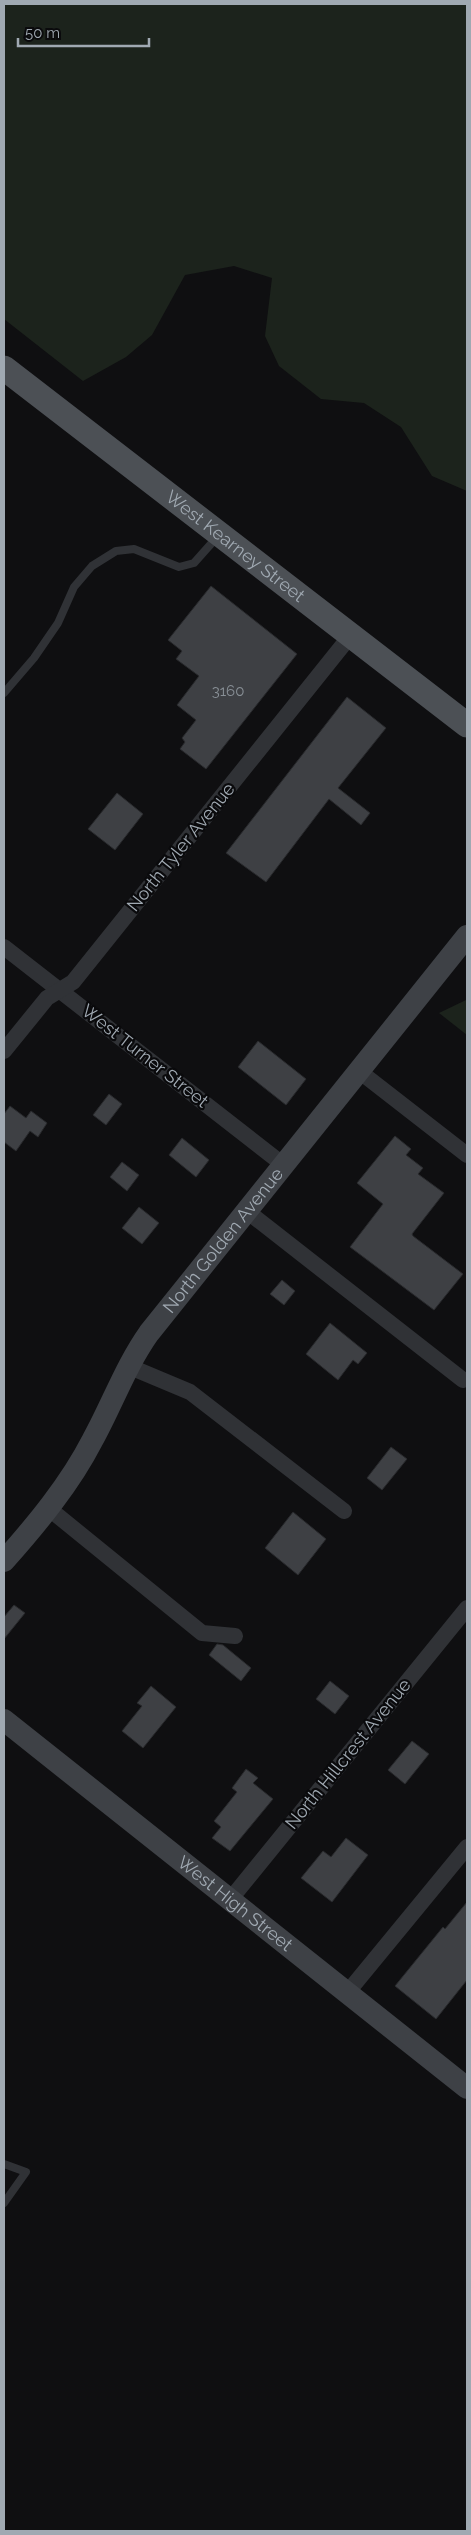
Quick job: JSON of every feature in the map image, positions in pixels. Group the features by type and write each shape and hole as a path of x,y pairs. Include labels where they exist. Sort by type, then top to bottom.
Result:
{"main road":[{"name":"West Kearney Street","path":"4,368 467,725"}],"street":[{"name":"North Tyler Avenue","path":"4,1052 47,998 73,982 351,635"},
{"name":"North Golden Avenue","path":"4,1561 48,1508 92,1441 128,1366 149,1333 285,1166 467,936"},
{"name":"West Turner Street","path":"4,947 285,1166"},
{"path":"359,1072 467,1155"},
{"path":"248,1212 463,1380"},
{"path":"128,1366 190,1392 344,1512"},
{"path":"48,1508 202,1633 235,1636"},
{"name":"North Hillcrest Avenue","path":"229,1901 467,1608"},
{"name":"West High Street","path":"4,1720 229,1901 467,2088"},
{"path":"348,1993 467,1847"}],"lane":[{"path":"4,694 34,658 58,623 74,587 92,566 116,551 134,549 178,568 194,563 219,534"},
{"path":"4,2164 26,2172 4,2203"}],"shaded area":[{"path":"4,4 467,4 467,491 432,476 401,427 364,403 321,399 279,366 265,336 272,278 234,266 185,275 152,335 126,357 83,381 4,319"},
{"path":"467,1001 467,1035 439,1013"}],"building":[{"path":"211,586 297,654 206,769 180,749 185,742 182,738 196,720 177,705 199,676 176,659 182,651 168,640"},
{"path":"347,697 386,728 338,788 370,813 361,825 329,799 266,882 226,853"},
{"path":"117,793 143,814 115,850 88,829"},
{"path":"258,1041 306,1079 286,1105 238,1067"},
{"path":"109,1094 122,1104 106,1125 93,1115"},
{"path":"10,1106 26,1118 31,1111 47,1123 38,1137 30,1131 16,1151 4,1142 4,1114"},
{"path":"395,1136 411,1149 406,1155 423,1168 418,1174 444,1193 412,1234 463,1274 434,1310 350,1247 383,1204 357,1183"},
{"path":"182,1138 209,1160 196,1177 169,1155"},
{"path":"122,1162 139,1175 127,1191 110,1177"},
{"path":"139,1207 159,1223 142,1244 122,1228"},
{"path":"282,1280 295,1291 284,1305 270,1294"},
{"path":"330,1323 367,1353 358,1364 353,1360 338,1380 306,1354"},
{"path":"391,1447 407,1459 382,1490 367,1478"},
{"path":"293,1512 326,1539 298,1575 265,1548"},
{"path":"14,1605 25,1613 4,1639 4,1617"},
{"path":"217,1644 223,1645 251,1668 241,1681 209,1655"},
{"path":"330,1681 349,1696 335,1714 316,1699"},
{"path":"151,1686 176,1707 143,1748 122,1731 142,1706 137,1703"},
{"path":"412,1741 429,1754 405,1784 388,1770"},
{"path":"246,1769 258,1778 253,1783 273,1799 230,1851 212,1838 221,1827 214,1821 237,1792 232,1788"},
{"path":"346,1838 368,1855 332,1902 301,1878 323,1851 331,1857"},
{"path":"467,1902 467,1980 436,2019 395,1986 443,1927 445,1929"}]}
